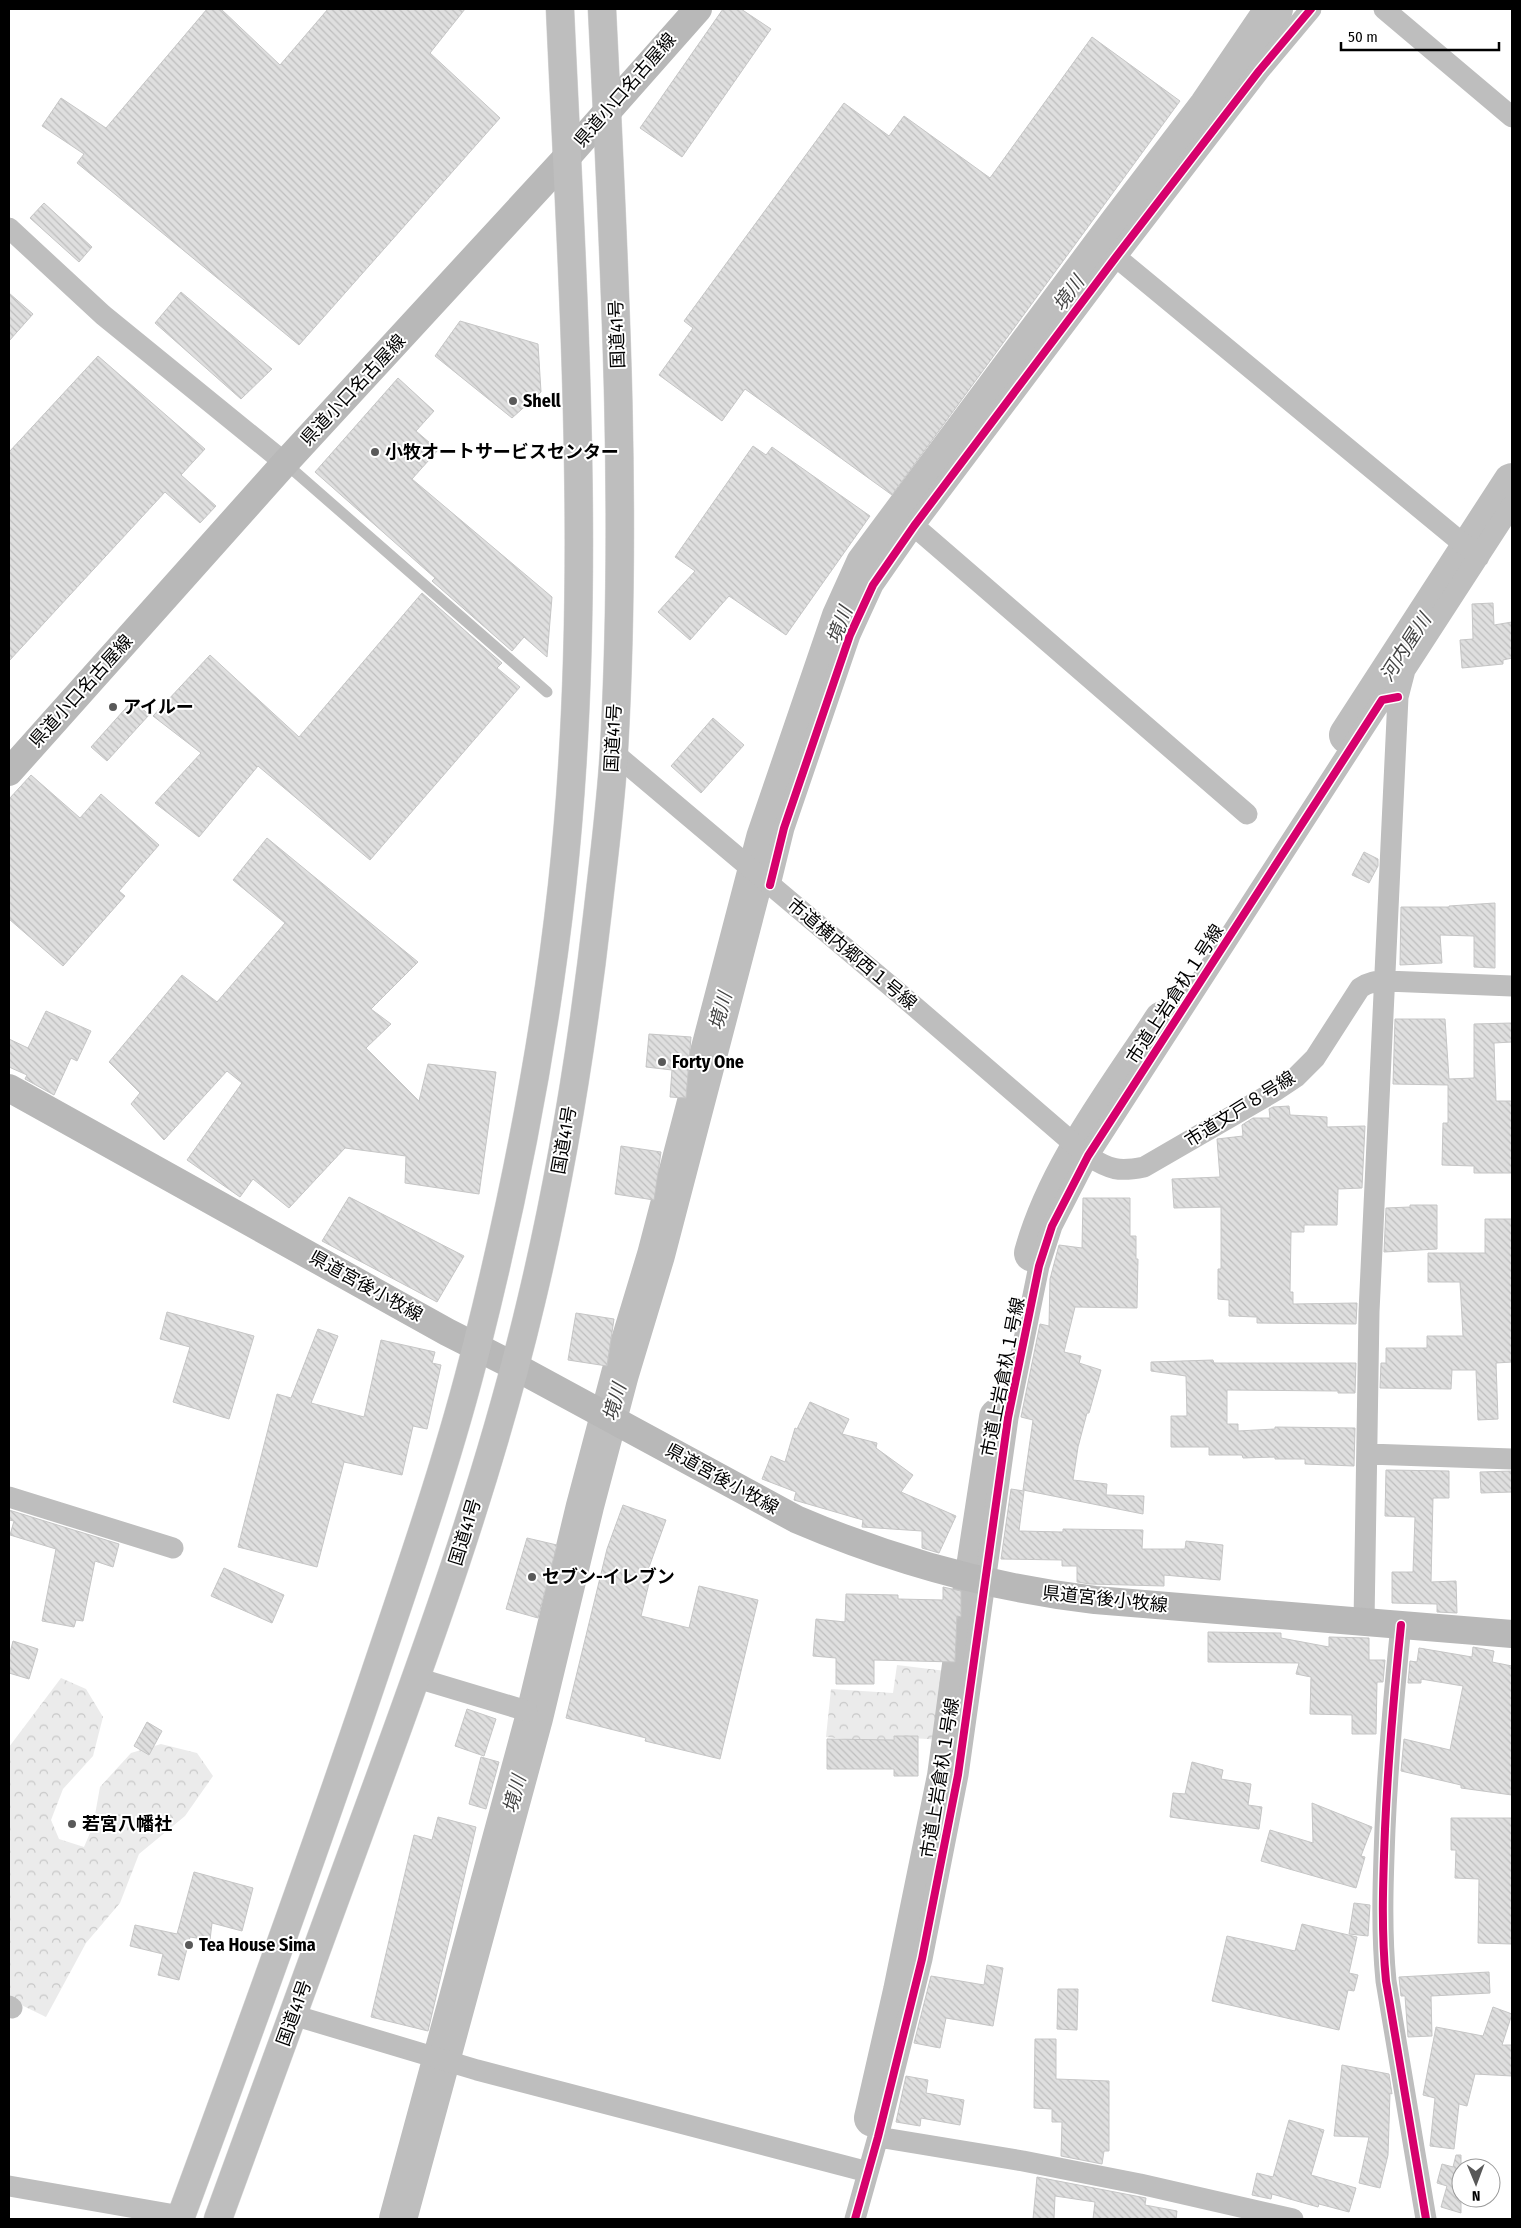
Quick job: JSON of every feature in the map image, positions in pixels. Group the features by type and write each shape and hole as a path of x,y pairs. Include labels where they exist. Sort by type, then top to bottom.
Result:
{"highway":[{"name":"国道41号","path":"180,2217 319,1836 411,1568 477,1347 520,1159 539,1047 561,893 573,752 580,531 571,239 560,9"},
{"name":"国道41号","path":"218,2219 417,1678 452,1574 531,1304 577,1069 595,941 614,753 618,628 618,344 602,9"}],"main road":[{"name":"県道小口名古屋線","path":"9,772 285,462 567,157 698,9"},
{"name":"県道宮後小牧線","path":"9,1088 477,1347 796,1519 878,1551 984,1582 1086,1598 1512,1634"}],"street":[{"path":"770,885 784,828 850,635 873,585 914,526 1116,257 1259,71 1311,9"},
{"path":"1384,9 1512,117"},
{"path":"9,228 102,314 285,462"},
{"path":"1116,257 1479,557"},
{"path":"1364,1622 1370,1302 1398,697 1406,670 1512,505"},
{"path":"914,526 1247,814"},
{"name":"市道上岩倉杁１号線","path":"855,2219 878,2137 922,1959 958,1776 1008,1418 1040,1266 1052,1226 1088,1156 1382,700 1398,697"},
{"name":"市道横内郷西１号線","path":"614,753 900,994 1088,1156"},
{"name":"市道文戸８号線","path":"1088,1156 1111,1169 1127,1170 1144,1167 1275,1091 1296,1077 1315,1058 1360,988 1373,981 1512,986"},
{"path":"1368,1454 1512,1459"},
{"path":"9,1497 173,1548"},
{"path":"1401,1625 1390,1733 1382,1903 1382,1943 1397,2048 1426,2219"},
{"path":"417,1678 527,1711"},
{"path":"293,2015 477,2070 868,2172"},
{"path":"878,2137 1023,2161 1140,2184 1293,2219"},
{"path":"9,2186 180,2217"}],"lane":[{"path":"285,462 547,692"}],"green space":[{"path":"897,1665 954,1672 944,1740 894,1737 891,1744 826,1737 831,1689 893,1693"},
{"path":"61,1678 86,1689 103,1717 93,1756 63,1789 51,1820 59,1839 84,1847 93,1826 100,1787 131,1753 161,1744 197,1753 213,1776 185,1816 139,1854 120,1903 86,1943 46,2017 9,1999 9,1747"}],"building":[{"path":"207,9 221,9 280,65 328,9 465,9 430,53 500,118 299,345 77,163 84,154 42,126 61,98 106,128"},
{"path":"723,9 741,9 771,29 682,157 640,128"},
{"path":"1092,37 1180,101 892,495 745,389 722,421 659,375 693,328 684,321 844,103 889,136 904,116 990,178"},
{"path":"44,203 92,247 79,262 30,218"},
{"path":"181,292 272,369 241,399 155,323"},
{"path":"9,293 33,314 9,341"},
{"path":"460,321 538,344 541,392 512,418 435,356"},
{"path":"98,356 205,449 181,475 216,506 200,523 165,492 9,661 9,452"},
{"path":"398,378 434,411 416,431 438,450 412,479 552,597 547,657 524,637 512,651 432,581 435,578 315,472"},
{"path":"753,446 766,455 772,447 870,516 786,635 729,596 690,640 658,612 695,571 675,557"},
{"path":"422,593 502,663 497,668 520,687 370,860 258,766 199,837 155,803 201,753 153,716 210,655 299,737"},
{"path":"1493,603 1494,625 1512,622 1512,658 1503,660 1503,664 1462,668 1460,640 1473,639 1472,604"},
{"path":"133,700 149,715 107,761 91,747"},
{"path":"713,718 744,745 701,793 671,766"},
{"path":"31,775 80,818 101,794 159,845 119,891 125,896 63,966 9,919 9,799"},
{"path":"267,838 418,962 371,1009 391,1024 366,1048 419,1101 428,1064 496,1072 479,1194 405,1183 406,1156 345,1148 289,1208 253,1179 240,1197 187,1160 242,1083 227,1071 164,1140 131,1104 140,1093 109,1062 182,975 217,1002 285,923 233,880"},
{"path":"1364,852 1378,859 1378,866 1369,883 1352,875"},
{"path":"1495,903 1495,968 1474,967 1474,936 1440,935 1442,963 1400,965 1401,907 1449,907"},
{"path":"46,1011 91,1031 77,1061 71,1058 54,1095 25,1079 27,1075 9,1067 9,1039 28,1048"},
{"path":"1395,1019 1445,1019 1449,1079 1474,1078 1474,1024 1512,1023 1512,1042 1494,1043 1496,1101 1512,1101 1512,1173 1474,1173 1474,1166 1442,1165 1443,1123 1448,1123 1448,1085 1393,1084"},
{"path":"649,1034 691,1037 686,1098 670,1097 672,1070 646,1067"},
{"path":"1289,1106 1290,1115 1327,1117 1327,1127 1365,1126 1362,1188 1338,1189 1337,1225 1304,1225 1304,1232 1291,1232 1290,1292 1293,1292 1293,1304 1357,1303 1356,1324 1257,1323 1257,1317 1229,1316 1229,1300 1218,1299 1218,1269 1221,1269 1221,1207 1174,1208 1172,1179 1220,1177 1217,1139 1243,1136 1242,1125 1253,1118 1270,1118 1269,1109 1273,1107"},
{"path":"621,1146 661,1152 654,1200 615,1194"},
{"path":"349,1197 464,1256 437,1302 322,1241"},
{"path":"1083,1198 1130,1198 1130,1236 1136,1236 1136,1259 1138,1259 1137,1308 1075,1307 1064,1352 1081,1356 1079,1363 1101,1370 1078,1447 1073,1480 1107,1484 1106,1495 1144,1496 1143,1514 1023,1490 1033,1420 1021,1417 1040,1324 1049,1326 1050,1279 1059,1245 1082,1248"},
{"path":"1410,1205 1437,1205 1437,1249 1384,1252 1386,1208 1410,1207"},
{"path":"1485,1219 1512,1219 1512,1362 1496,1363 1498,1419 1478,1420 1476,1370 1452,1370 1451,1389 1380,1388 1381,1363 1386,1363 1386,1348 1427,1348 1427,1336 1463,1336 1460,1282 1428,1282 1428,1253 1485,1253"},
{"path":"167,1312 254,1336 229,1419 173,1402 190,1347 160,1339"},
{"path":"576,1313 614,1319 607,1366 568,1360"},
{"path":"318,1329 338,1336 311,1403 364,1417 381,1340 435,1352 432,1363 441,1365 427,1429 413,1426 402,1475 344,1462 317,1567 238,1547 277,1394 291,1398"},
{"path":"1213,1360 1214,1363 1356,1363 1355,1393 1338,1393 1338,1391 1227,1390 1227,1424 1238,1424 1238,1431 1275,1429 1275,1427 1355,1428 1354,1466 1305,1464 1305,1459 1275,1459 1275,1457 1243,1458 1242,1455 1209,1455 1209,1447 1171,1447 1171,1416 1187,1416 1186,1376 1151,1371 1151,1362"},
{"path":"810,1402 849,1419 842,1434 877,1443 876,1448 913,1475 901,1492 956,1516 939,1553 922,1548 922,1531 862,1527 863,1520 794,1500 796,1492 762,1479 771,1456 785,1462 795,1428 797,1429"},
{"path":"1386,1470 1449,1471 1449,1498 1433,1498 1431,1582 1456,1581 1457,1613 1437,1612 1437,1604 1392,1603 1392,1572 1413,1572 1415,1517 1385,1516"},
{"path":"1512,1471 1512,1492 1481,1493 1480,1472"},
{"path":"1011,1489 1024,1491 1019,1531 1063,1532 1063,1529 1143,1530 1142,1549 1185,1549 1186,1541 1223,1545 1220,1580 1164,1575 1164,1586 1090,1584 1077,1582 1077,1566 1062,1566 1062,1560 1001,1559"},
{"path":"623,1505 666,1520 648,1570 652,1571 641,1616 689,1628 699,1586 758,1600 720,1759 645,1741 646,1738 566,1718 607,1549"},
{"path":"9,1510 119,1544 113,1567 95,1561 83,1621 76,1620 74,1627 42,1621 56,1549 10,1535 14,1521 9,1520"},
{"name":"セブン-イレブン","path":"527,1538 557,1545 538,1618 506,1609"},
{"path":"224,1568 284,1595 272,1623 211,1596"},
{"path":"943,1587 961,1591 961,1617 957,1616 955,1662 874,1660 874,1684 836,1684 836,1658 813,1656 816,1619 845,1622 846,1594 898,1595 898,1599 943,1600"},
{"path":"1208,1632 1281,1633 1281,1638 1329,1647 1329,1637 1369,1638 1369,1660 1385,1660 1383,1682 1377,1682 1376,1734 1352,1734 1352,1715 1310,1714 1311,1677 1296,1674 1299,1663 1208,1662"},
{"path":"13,1641 38,1649 29,1679 9,1673 9,1657"},
{"path":"1473,1647 1494,1651 1492,1662 1512,1666 1512,1795 1461,1788 1461,1785 1401,1771 1404,1739 1450,1750 1463,1686 1421,1679 1421,1683 1408,1683 1410,1661 1417,1662 1419,1648 1472,1657"},
{"path":"467,1709 496,1719 484,1756 455,1746"},
{"path":"147,1722 162,1731 149,1755 134,1746"},
{"path":"894,1736 918,1736 918,1776 894,1776 894,1769 827,1769 827,1739 894,1740"},
{"path":"481,1757 499,1762 486,1809 469,1804"},
{"path":"1192,1762 1223,1770 1221,1779 1251,1784 1248,1805 1262,1807 1259,1829 1170,1817 1173,1793 1185,1794"},
{"path":"1312,1803 1372,1827 1361,1856 1365,1857 1356,1888 1261,1861 1270,1830 1313,1843"},
{"path":"438,1817 476,1827 428,2031 371,2017 414,1835 432,1840"},
{"path":"1451,1818 1512,1818 1512,1944 1478,1943 1479,1879 1455,1878 1456,1850 1451,1850"},
{"path":"194,1872 253,1888 242,1931 212,1923 210,1940 190,1937 179,1980 158,1975 163,1954 130,1946 135,1925 177,1934"},
{"path":"1354,1903 1370,1905 1368,1936 1349,1934"},
{"path":"1302,1924 1357,1937 1349,1973 1358,1975 1354,1991 1348,1990 1339,2030 1212,2001 1227,1936 1295,1951"},
{"path":"987,1965 1003,1968 993,2026 946,2018 940,2048 914,2043 931,1976 984,1985"},
{"path":"1489,1972 1490,1993 1431,1996 1432,2036 1408,2037 1405,1996 1401,1996 1399,1977"},
{"path":"1058,1989 1078,1989 1077,2030 1057,2029"},
{"path":"1493,2007 1512,2014 1502,2045 1512,2045 1512,2076 1475,2074 1467,2106 1459,2104 1454,2149 1430,2146 1435,2098 1423,2095 1436,2027 1483,2036"},
{"path":"1035,2039 1056,2039 1056,2079 1109,2081 1109,2151 1104,2151 1102,2164 1061,2156 1062,2122 1052,2122 1052,2109 1034,2108"},
{"path":"1342,2065 1389,2074 1392,2094 1390,2093 1388,2155 1380,2188 1359,2183 1369,2137 1334,2136"},
{"path":"906,2076 928,2080 926,2093 964,2100 960,2125 921,2118 920,2126 896,2122"},
{"path":"1289,2120 1324,2130 1311,2175 1356,2188 1349,2212 1319,2204 1318,2207 1272,2194 1271,2199 1252,2195 1257,2173 1273,2177"},
{"path":"1456,2155 1461,2155 1461,2158 1455,2158"},
{"path":"1442,2164 1451,2166 1451,2208 1461,2208 1461,2213 1441,2207 1447,2186 1437,2183"},
{"path":"1037,2177 1146,2198 1145,2205 1177,2211 1176,2219 1093,2219 1095,2202 1055,2196 1054,2219 1033,2219"}],"waterway":[{"name":"境川","path":"398,2219 534,1718 585,1506 620,1374 656,1255 765,838 841,616 865,563 1208,106 1274,9"},
{"name":"河内屋川","path":"1348,735 1512,482"},
{"name":"河内屋川","path":"1033,1253 1056,1191 1072,1161 1107,1103 1163,1020"},
{"name":"河内屋川","path":"873,2118 902,1991 946,1776 968,1613 998,1417"}],"cycle path":[{"path":"770,885 784,828 850,635 873,585 914,526 1116,257 1259,71 1311,9"},
{"path":"855,2219 878,2137 922,1959 958,1775 1008,1418 1039,1266 1052,1226 1088,1156 1382,700 1398,697"},
{"path":"1401,1625 1386,1804 1383,1943 1386,1981 1426,2219"}],"place":[{"name":"Shell","path":"513,401"},
{"name":"小牧オートサービスセンター","path":"375,452"},
{"name":"アイルー","path":"113,707"},
{"name":"Forty One","path":"662,1062"},
{"name":"セブン-イレブン","path":"532,1577"},
{"name":"若宮八幡社","path":"72,1824"},
{"name":"Tea House Sima","path":"189,1945"}]}
